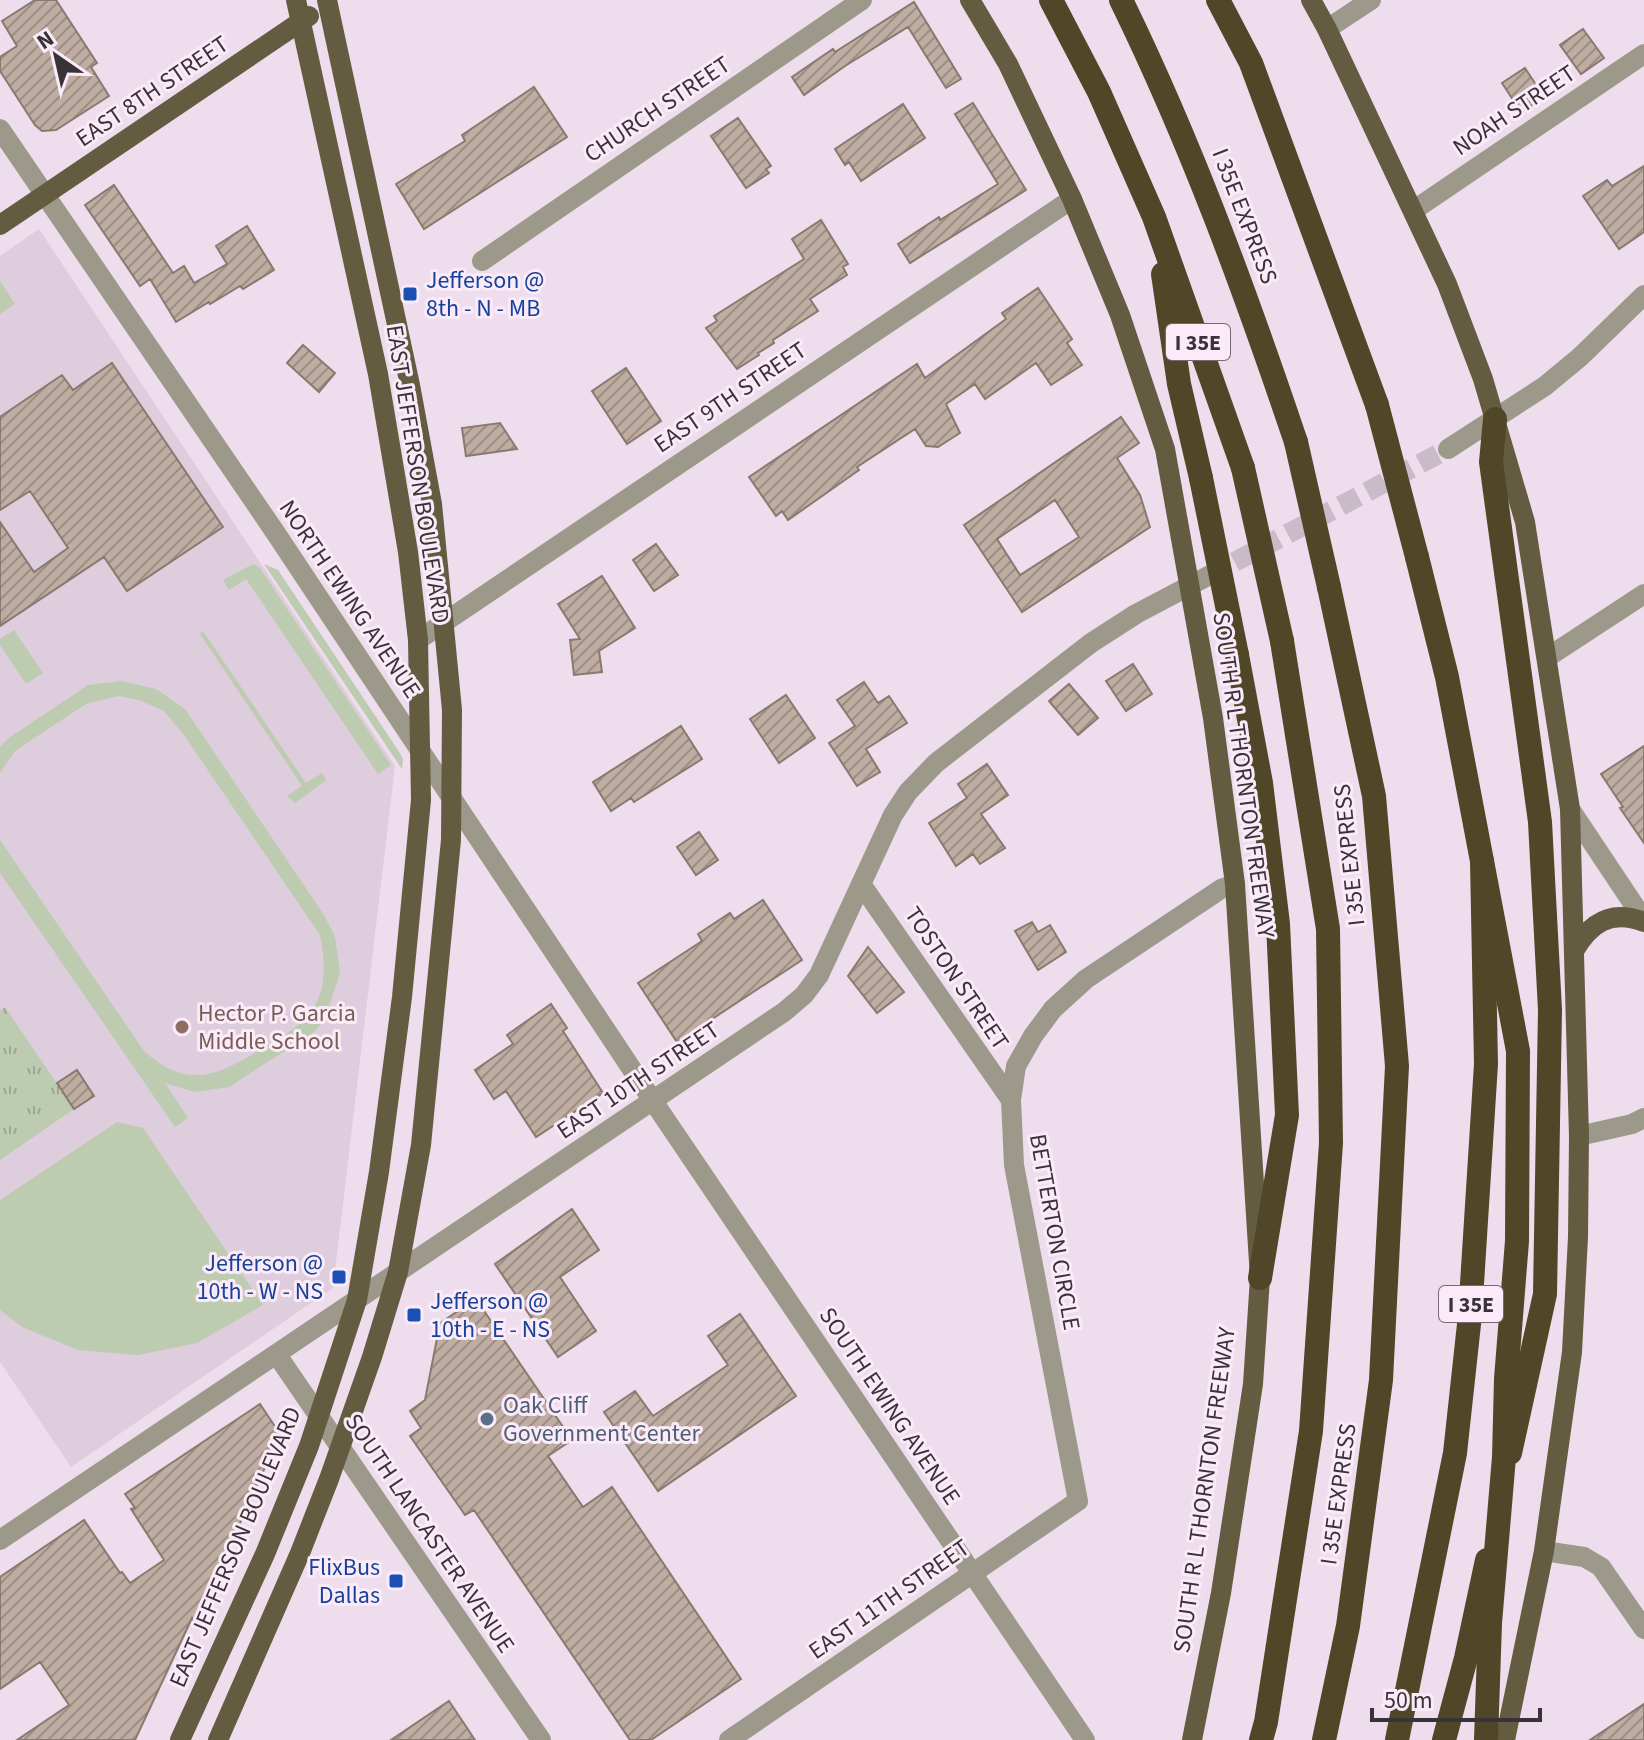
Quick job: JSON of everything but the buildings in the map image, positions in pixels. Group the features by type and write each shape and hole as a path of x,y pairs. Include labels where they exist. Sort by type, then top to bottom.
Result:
{"highway":[{"name":"I 35E","path":"1051,0 1099,92 1154,217 1243,468 1282,641 1328,929 1331,1143 1311,1431 1261,1740"},
{"name":"I 35E EXPRESS","path":"1121,0 1193,158 1243,285 1296,442 1374,796 1397,1066 1381,1380 1348,1626 1324,1740"},
{"name":"I 35E","path":"1218,0 1251,63 1377,405 1447,677 1482,861 1486,1064 1470,1315 1455,1453 1397,1740"},
{"path":"1228,0 1251,63"},
{"path":"1154,217 1179,384 1201,478 1261,783 1278,924 1287,1115 1260,1278"},
{"path":"1444,1740 1466,1658 1545,1294 1550,1010 1540,822 1491,462 1495,419"},
{"path":"1482,861 1518,1051 1517,1241 1490,1623 1486,1740"}],"main road":[{"name":"EAST JEFFERSON BOULEVARD","path":"180,1740 265,1554 320,1417 357,1300 379,1172 402,997 421,800 418,640 408,552 378,374 296,0"},
{"name":"SOUTH R L THORNTON FREEWAY","path":"970,0 1008,64 1072,199 1120,315 1165,449 1199,581 1235,884 1260,1278 1253,1384 1221,1593 1192,1740"},
{"path":"1311,0 1414,210 1470,341 1495,419 1525,522 1570,809 1579,1136 1572,1352 1544,1551 1505,1740"},
{"name":"EAST JEFFERSON BOULEVARD","path":"218,1740 300,1553 341,1448 398,1272 421,1145 453,801 452,710 432,504 329,1"},
{"name":"EAST 8TH STREET","path":"0,225 329,1"},
{"path":"367,321 394,315"},
{"path":"1574,951 1584,934 1606,920 1620,916 1644,921"},
{"path":"402,997 435,999"}],"street":[{"name":"CHURCH STREET","path":"482,261 862,0"},
{"path":"1327,29 1371,0"},
{"name":"NOAH STREET","path":"1414,210 1644,54"},
{"name":"NORTH EWING AVENUE","path":"0,129 653,1101"},
{"name":"EAST 9TH STREET","path":"418,640 1072,199"},
{"path":"1448,449 1557,376 1644,295"},
{"name":"EAST 10TH STREET","path":"0,1540 784,1012 804,995 819,975 893,815 908,792 936,763 1091,643 1199,581"},
{"path":"1548,657 1644,594"},
{"path":"1570,809 1644,921"},
{"name":"TOSTON STREET","path":"861,884 1011,1100"},
{"name":"BETTERTON CIRCLE","path":"1078,1501 1014,1165 1010,1133 1016,1066 1053,1009 1086,979 1221,889 1235,884"},
{"name":"SOUTH EWING AVENUE","path":"653,1101 1085,1740"},
{"path":"1579,1136 1632,1124 1644,1118"},
{"name":"SOUTH LANCASTER AVENUE","path":"277,1355 541,1740"},
{"name":"EAST 11TH STREET","path":"729,1740 1078,1501"},
{"path":"1544,1551 1584,1557 1601,1567 1644,1629"}],"shaded area":[{"name":"Hector P. Garcia Middle School","path":"39,229 395,766 333,1288 71,1467 0,1362 0,256"}],"green space":[{"path":"0,281 15,304 0,314"},
{"path":"253,564 260,568 391,765 378,774 246,579 229,590 223,580"},
{"path":"264,564 278,570 398,750 403,759 402,769"},
{"path":"14,630 43,673 26,684 0,645 0,639"},
{"path":"203,631 306,783 322,773 326,780 295,803 287,796 302,786 200,634"},
{"path":"121,681 156,689 185,709 324,915 335,937 340,973 325,1018 314,1032 229,1087 195,1092 165,1083 188,1118 175,1127 0,873 0,840 144,1051 160,1064 176,1071 191,1075 219,1071 250,1056 298,1025 318,999 324,972 323,953 320,935 184,735 164,711 139,700 118,696 86,704 15,751 0,773 0,747 10,737 88,685"},
{"path":"5,1007 74,1109 0,1160 0,1011"},
{"path":"117,1122 143,1128 263,1305 197,1343 138,1355 78,1350 22,1327 0,1310 0,1200"}],"tunnel":[{"path":"1208,576 1448,449"}],"place":[{"name":"Jefferson @ 8th - N - MB","path":"410,294"},
{"name":"Hector P. Garcia Middle School","path":"182,1027"},
{"name":"Jefferson @ 10th - W - NS","path":"339,1277"},
{"name":"Jefferson @ 10th - E - NS","path":"414,1315"},
{"name":"Oak Cliff Government Center","path":"487,1419"},
{"name":"FlixBus Dallas","path":"396,1581"}]}
